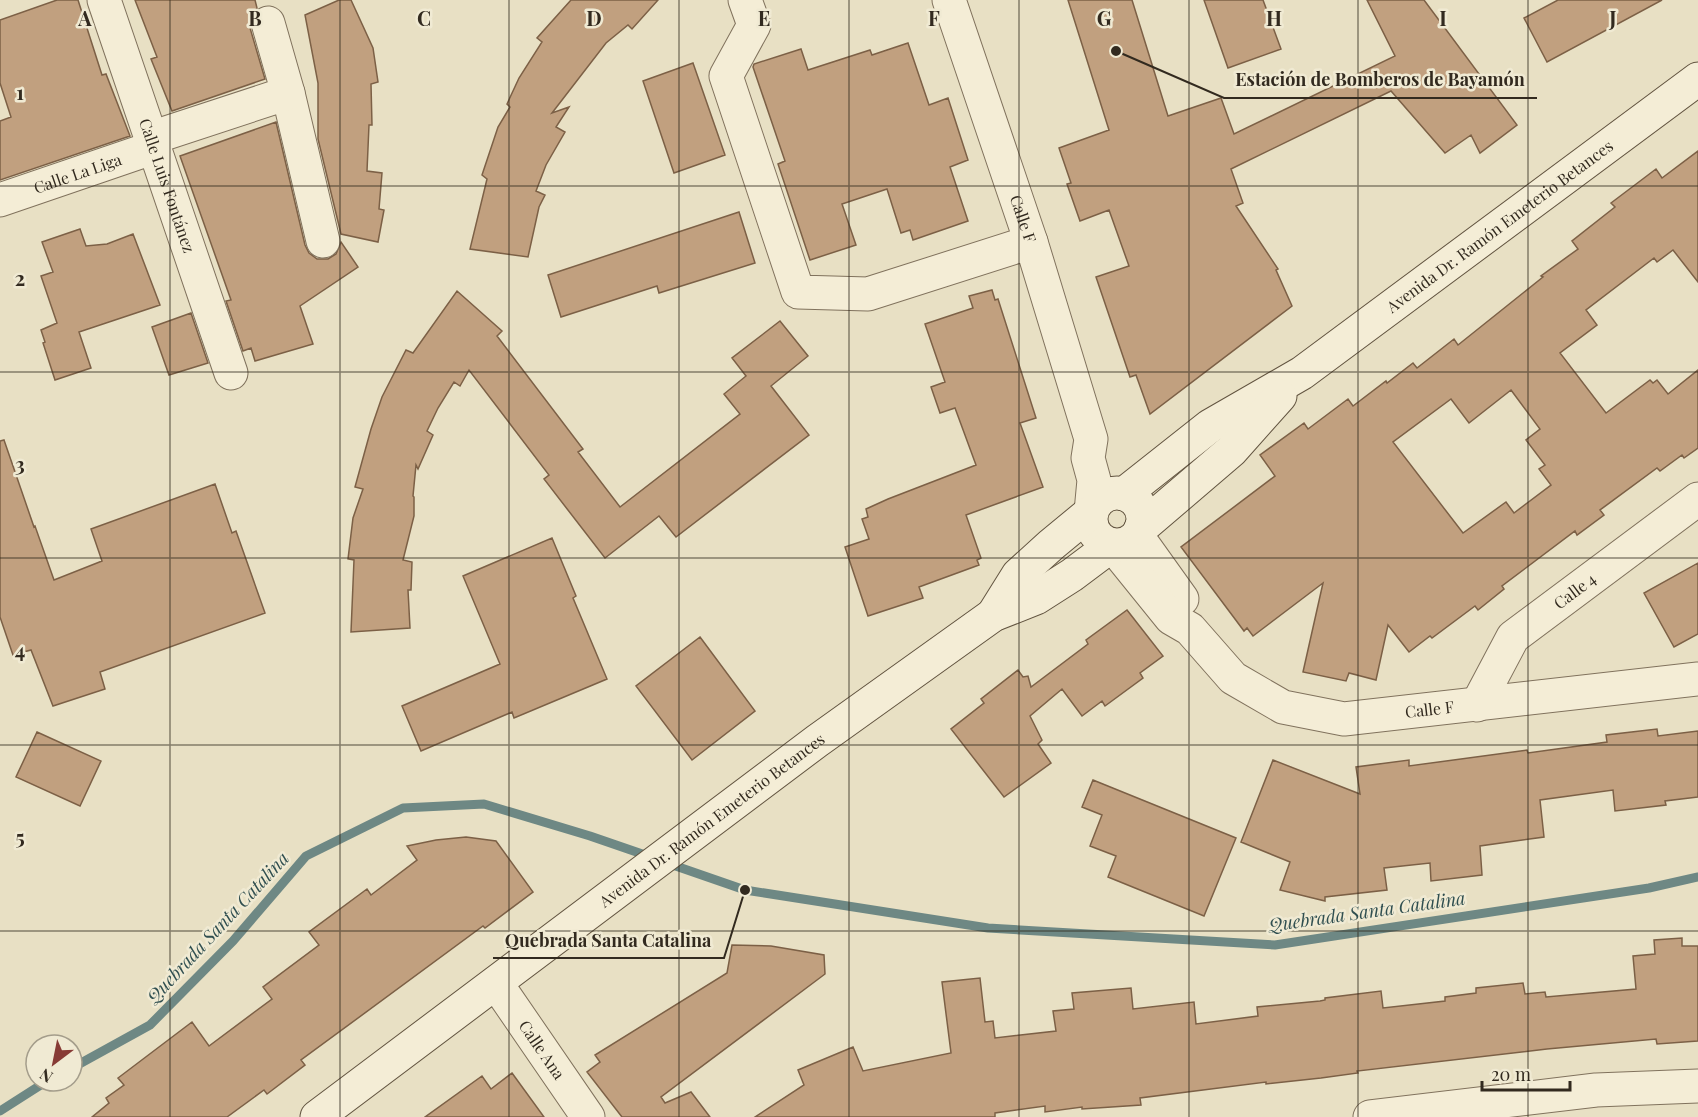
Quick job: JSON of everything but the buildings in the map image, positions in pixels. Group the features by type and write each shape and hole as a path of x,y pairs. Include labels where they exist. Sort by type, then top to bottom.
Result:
{"street":[{"name":"Calle Luis Fontánez","path":"104,0 231,373"},
{"path":"745,0 754,25 726,76 798,291 868,294 1031,242"},
{"name":"Calle F","path":"949,0 1031,242 1091,439 1088,458 1094,480 1091,512"},
{"path":"268,23 288,93 323,241"},
{"name":"Avenida Dr. Ramón Emeterio Betances","path":"1124,494 1210,426 1302,373 1698,79"},
{"name":"Calle La Liga","path":"0,200 288,93"},
{"name":"Avenida Dr. Ramón Emeterio Betances","path":"317,1117 817,741 993,615 1036,598 1130,536 1231,452 1302,373"},
{"name":"Calle F","path":"1091,439 1105,452 1112,474 1124,494"},
{"path":"1124,494 1138,503 1142,511 1130,536 1097,536 1093,529 1091,512 1095,505 1107,495 1124,494"},
{"name":"Calle 4","path":"1477,705 1513,637 1698,499"},
{"name":"Avenida Dr. Ramón Emeterio Betances","path":"993,615 1018,575 1091,512"},
{"name":"Calle F","path":"1130,536 1171,618 1190,629 1233,678 1283,707 1344,719 1698,679"},
{"name":"Calle Ana","path":"496,982 588,1117"},
{"path":"1370,1117 1591,1104 1698,1086"}],"waterway":[{"name":"Quebrada Santa Catalina","path":"84,1061 150,1025 233,941 306,856 403,808 484,804 651,857"},
{"name":"Quebrada Santa Catalina","path":"667,863 745,890 988,928 1275,945 1649,888 1698,877"},
{"name":"Quebrada Santa Catalina","path":"0,1111 28,1093"}],"place":[{"name":"Estación de Bomberos de Bayamón","path":"1116,51"},
{"name":"Quebrada Santa Catalina","path":"745,890"}]}
